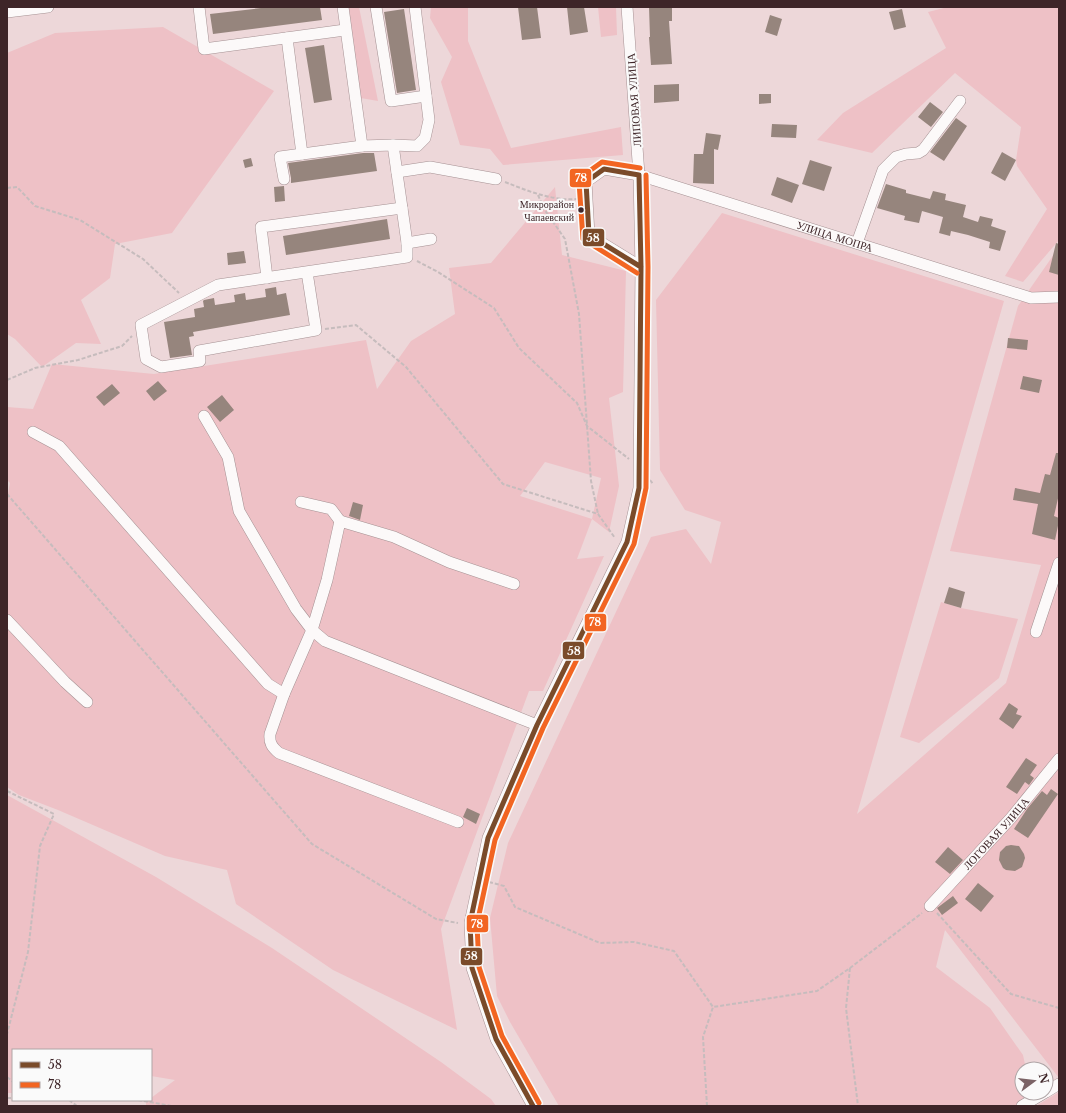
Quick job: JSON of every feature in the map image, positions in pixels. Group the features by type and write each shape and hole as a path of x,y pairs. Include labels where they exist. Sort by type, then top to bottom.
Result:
{"street":[{"path":"7,12 48,7"},
{"path":"199,7 204,48 345,30"},
{"path":"343,7 362,146"},
{"path":"376,7 391,100 426,96"},
{"path":"284,179 280,157 362,146 417,146 425,138 429,120 415,7"},
{"name":"ЛИПОВАЯ УЛИЦА","path":"533,1106 496,1039 472,968 470,923 488,838 537,725 627,542 639,488 641,267 639,175 627,7"},
{"path":"287,38 302,154"},
{"path":"857,243 883,170 896,157 918,153 923,150 960,101"},
{"path":"306,272 316,330 199,351 200,361 161,367 146,359 141,325 218,285 407,256 393,145"},
{"path":"396,172 430,167 496,179"},
{"name":"УЛИЦА МОПРА","path":"587,199 586,182 604,169 639,175 1031,298 1059,297"},
{"path":"587,199 589,235 641,267"},
{"path":"267,278 261,227 402,208"},
{"path":"406,244 431,239"},
{"path":"204,416 228,457 238,511 296,609 312,630 325,641 537,725"},
{"path":"33,432 59,446 268,684 284,694"},
{"path":"301,502 331,509 340,521 394,537 449,562 514,584"},
{"path":"340,521 327,580 312,630 284,694 270,734 270,741 273,748 279,753 458,822"},
{"path":"1036,632 1059,563"},
{"path":"7,620 65,682 87,702"},
{"name":"ЛОГОВАЯ УЛИЦА","path":"930,906 1011,818 1059,759"}],"path":[{"path":"496,179 538,195 568,200 587,199"},
{"path":"7,188 17,187 35,206 80,220 143,259 188,301"},
{"path":"538,195 544,209 565,239 579,314 591,481 598,514 615,538"},
{"path":"407,256 438,272 494,308 519,348 577,403 588,426 639,465 653,484"},
{"path":"7,380 35,368 78,360 122,346 141,325"},
{"path":"316,330 356,325 406,367 504,484 598,514"},
{"path":"7,494 312,844 436,919 458,923"},
{"path":"7,791 54,814 40,846 28,952 7,1034"},
{"path":"480,879 504,886 515,907 600,943 634,942 674,951 713,1007"},
{"path":"713,1007 817,991 850,968 930,906 1011,994 1059,1008"},
{"path":"850,968 846,1008 858,1106"},
{"path":"707,1106 703,1037 713,1007"},
{"path":"144,1101 172,1106"}],"shaded area":[{"path":"345,7 359,7 378,101 355,97"},
{"path":"431,7 468,7 468,41 511,148 621,127 623,155 503,165 490,149 460,145 441,82 452,57 430,18"},
{"path":"598,7 616,7 617,35 601,37"},
{"path":"948,7 1059,7 1059,240 1023,282 1005,276 1047,209 1017,166 1016,160 1021,127 955,73 872,153 817,140 843,113 946,48 928,12"},
{"path":"163,27 274,91 172,233 115,244 110,278 81,300 101,344 76,343 42,367 15,339 7,334 7,53 55,33"},
{"path":"555,187 562,255 626,271 623,392 609,398 619,486 609,532 592,519 577,559 604,556 543,691 529,691 441,929 457,1030 333,970 236,904 227,870 165,856 19,795 7,787 7,499 10,483 7,480 7,407 33,409 52,364 154,374 366,340 377,389 411,341 455,314 449,268 491,263","holes":["545,462 601,478 592,519 520,496"]},
{"path":"722,213 1004,301 857,814 1006,683 1041,565 950,551 1018,306 1059,247 1059,1078 1054,1072 1054,1061 1046,1061 945,930 936,967 990,1008 1023,1055 1024,1061 1014,1061 1014,1101 1034,1101 1036,1106 559,1106 510,1022 497,996 490,918 508,843 651,537 686,529 711,564 721,522 685,510 660,470 656,300"},
{"path":"941,602 961,608 1018,619 999,678 919,743 900,737"},
{"path":"7,795 156,877 272,948 441,1062 491,1099 496,1106 146,1106 146,1102 152,1101 152,1097 175,1080 152,1076 152,1049 12,1049 12,1093 7,1093"},
{"path":"1059,1092 1059,1106 1036,1106 1044,1101 1054,1101 1054,1095"}],"building":[{"path":"270,7 320,7 322,20 213,34 210,14"},
{"path":"518,7 537,7 541,38 522,40"},
{"path":"567,7 584,7 588,32 570,35"},
{"path":"649,7 672,7 672,21 669,21 672,64 651,65"},
{"path":"404,9 416,90 397,93 384,12"},
{"path":"902,9 906,27 894,30 889,12"},
{"path":"770,15 782,19 777,36 765,32"},
{"path":"324,45 332,100 314,103 305,48"},
{"path":"679,84 679,101 654,103 654,85"},
{"path":"759,94 771,94 771,103 759,104"},
{"path":"930,102 943,112 931,127 918,117"},
{"path":"956,118 967,126 944,161 930,152"},
{"path":"772,124 797,125 796,138 771,137"},
{"path":"706,133 721,135 718,150 714,149 714,184 693,183 694,154 703,154"},
{"path":"1002,152 1016,160 1005,181 991,173"},
{"path":"363,153 374,153 377,171 291,183 288,163"},
{"path":"251,158 253,166 245,168 243,160"},
{"path":"810,160 832,167 824,191 802,184"},
{"path":"777,177 799,185 792,203 771,195"},
{"path":"886,184 906,190 906,193 930,199 933,191 946,194 945,200 966,205 963,217 978,222 980,216 993,219 991,226 1006,231 1000,251 989,248 990,242 968,235 951,231 950,236 939,233 943,217 922,211 919,223 904,220 905,216 877,208"},
{"path":"284,186 285,201 275,202 274,187"},
{"path":"387,219 390,239 286,255 283,236"},
{"path":"1056,243 1059,244 1059,275 1049,272"},
{"path":"244,251 246,263 228,265 227,253"},
{"path":"276,287 277,295 286,293 290,315 193,332 194,336 189,337 192,355 170,358 164,322 195,317 194,309 204,307 204,300 214,298 215,305 235,302 234,295 245,293 246,300 266,297 265,289"},
{"path":"1008,338 1028,340 1027,350 1007,348"},
{"path":"1023,376 1042,380 1039,393 1020,389"},
{"path":"158,381 167,391 154,401 146,391"},
{"path":"112,384 120,393 104,406 96,397"},
{"path":"222,395 234,410 220,422 207,407"},
{"path":"1056,453 1059,453 1059,494 1054,516 1059,518 1059,521 1055,540 1032,534 1038,504 1013,500 1015,488 1040,493 1045,474 1050,475"},
{"path":"353,502 363,505 360,520 349,516"},
{"path":"949,587 965,592 961,608 944,603"},
{"path":"1009,703 1018,709 1016,714 1022,716 1013,729 999,719"},
{"path":"1026,758 1037,765 1030,775 1034,778 1029,785 1025,782 1017,794 1006,787"},
{"path":"1051,789 1058,794 1028,838 1014,829 1027,809 1042,791 1047,795"},
{"path":"467,808 480,814 476,824 463,817"},
{"path":"1006,846 1019,846 1025,858 1022,867 1015,871 1006,870 1003,868 999,860 1000,852"},
{"path":"948,847 963,860 950,874 935,862"},
{"path":"978,883 994,896 981,912 965,899"},
{"path":"953,896 958,903 942,915 937,908"}],"transit line":[{"name":"78","path":"637,273 583,239 579,182 581,177 602,162 640,168"},
{"name":"58","path":"639,175 604,169 586,182 589,235 641,267"},
{"name":"58","path":"533,1106 496,1039 472,968 470,923 488,838 537,725 627,542 639,488 641,267 639,175"},
{"name":"78","path":"539,1103 502,1036 479,967 477,924 495,840 543,728 634,544 646,488 648,267 646,175"}],"place":[{"name":"Микрорайон Чапаевский","path":"581,210"}]}
